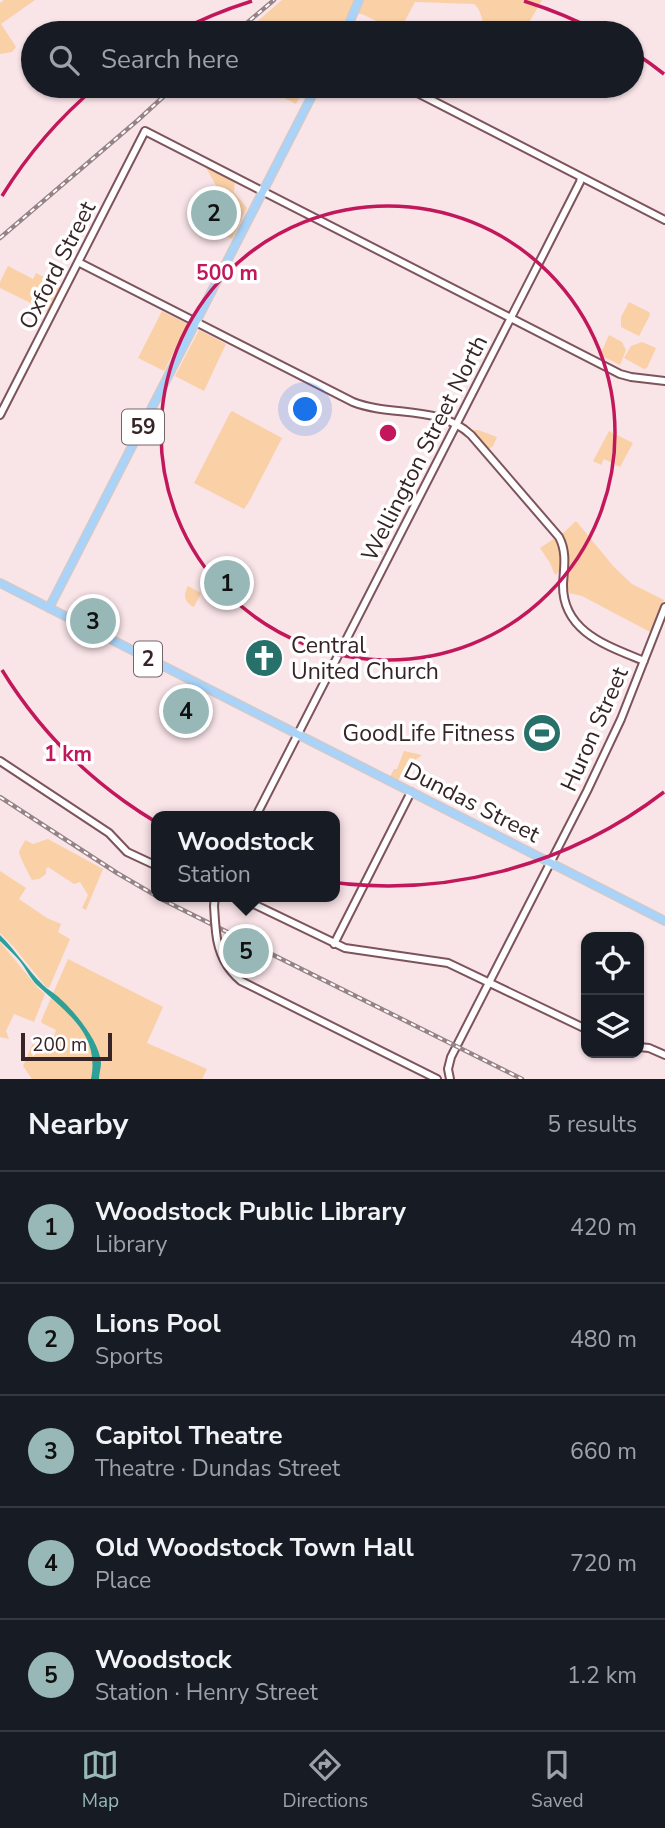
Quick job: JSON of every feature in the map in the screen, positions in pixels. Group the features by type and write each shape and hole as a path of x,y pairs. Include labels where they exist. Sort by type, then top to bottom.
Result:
{"main road":[{"path":"350,21 359,0"},
{"name":"59","path":"49,608 311,98"},
{"path":"427,98 665,220"},
{"name":"Oxford Street","path":"0,415 145,131 262,191"},
{"name":"Wellington Street North","path":"259,811 581,177"},
{"path":"262,191 620,374 665,381"},
{"path":"78,262 356,403 456,423 471,435 559,537 565,557 563,590 576,622 599,642 644,661"},
{"name":"Dundas Street","path":"0,583 665,921"},
{"name":"Huron Street","path":"450,1079 448,1069 451,1057 551,863 618,724 665,607"},
{"path":"0,761 108,833 125,850 151,863"},
{"path":"334,944 411,792"},
{"path":"214,902 219,952 235,976 438,1079"},
{"path":"249,902 334,944 350,949 443,962 460,968 581,1027"},
{"path":"644,1049 665,1055"}],"shaded area":[{"path":"4,0 35,0 1,24 16,47 12,52 0,54 0,3"},
{"path":"282,0 542,0 530,21 483,21 474,4 415,2 405,21 376,21 351,11 346,21 258,21"},
{"path":"284,98 299,98 296,104"},
{"path":"204,164 235,179 234,192 247,208 232,239 202,223 219,191"},
{"path":"8,266 33,279 36,273 44,277 47,272 49,273 46,279 63,288 49,312 0,288"},
{"path":"629,302 650,315 639,336 621,327 621,317"},
{"path":"162,311 188,324 164,371 138,358"},
{"path":"199,330 226,344 204,391 175,376"},
{"path":"609,335 622,342 626,350 620,365 600,355"},
{"path":"642,342 656,348 647,368 644,369 624,358 631,346"},
{"path":"232,411 282,438 244,509 194,483"},
{"path":"473,430 497,437 493,446 489,449"},
{"path":"609,431 633,443 620,467 604,459 601,465 593,461"},
{"path":"576,521 614,567 632,584 664,600 650,632 582,596 569,593 567,550 562,534"},
{"path":"555,538 562,551 562,569 555,575 540,548"},
{"path":"188,586 201,593 194,607 185,598"},
{"path":"404,751 422,755 404,768 398,781 390,777 394,769 397,769"},
{"path":"48,839 103,869 86,910 82,908 88,895 80,882 74,884 48,867 46,874 32,880 19,851 25,840 33,844"},
{"path":"0,871 26,888 19,899 61,924 58,932 70,939 49,988 0,933"},
{"path":"0,942 45,994 34,1022 14,1014 6,1031 9,1039 0,1037"},
{"path":"68,959 163,1007 147,1043 207,1069 202,1079 32,1079 23,1066 33,1043 50,1051 56,1030 41,1021"}],"water":[{"path":"0,935 37,979 77,1016 84,1026 99,1054 99,1079 91,1079 91,1049 79,1026 35,983 19,960 0,941"}],"railway":[{"path":"249,21 274,0"},
{"path":"0,238 162,98"},
{"path":"0,797 151,893"},
{"path":"167,902 522,1079"}],"place":[{"name":"Lions Pool","path":"214,213"},
{"name":"Woodstock Public Library","path":"227,583"},
{"name":"Capitol Theatre","path":"93,621"},
{"name":"Central United Church","path":"264,658"},
{"name":"Old Woodstock Town Hall","path":"186,711"},
{"name":"GoodLife Fitness","path":"542,733"},
{"name":"Woodstock","path":"246,951"}]}
